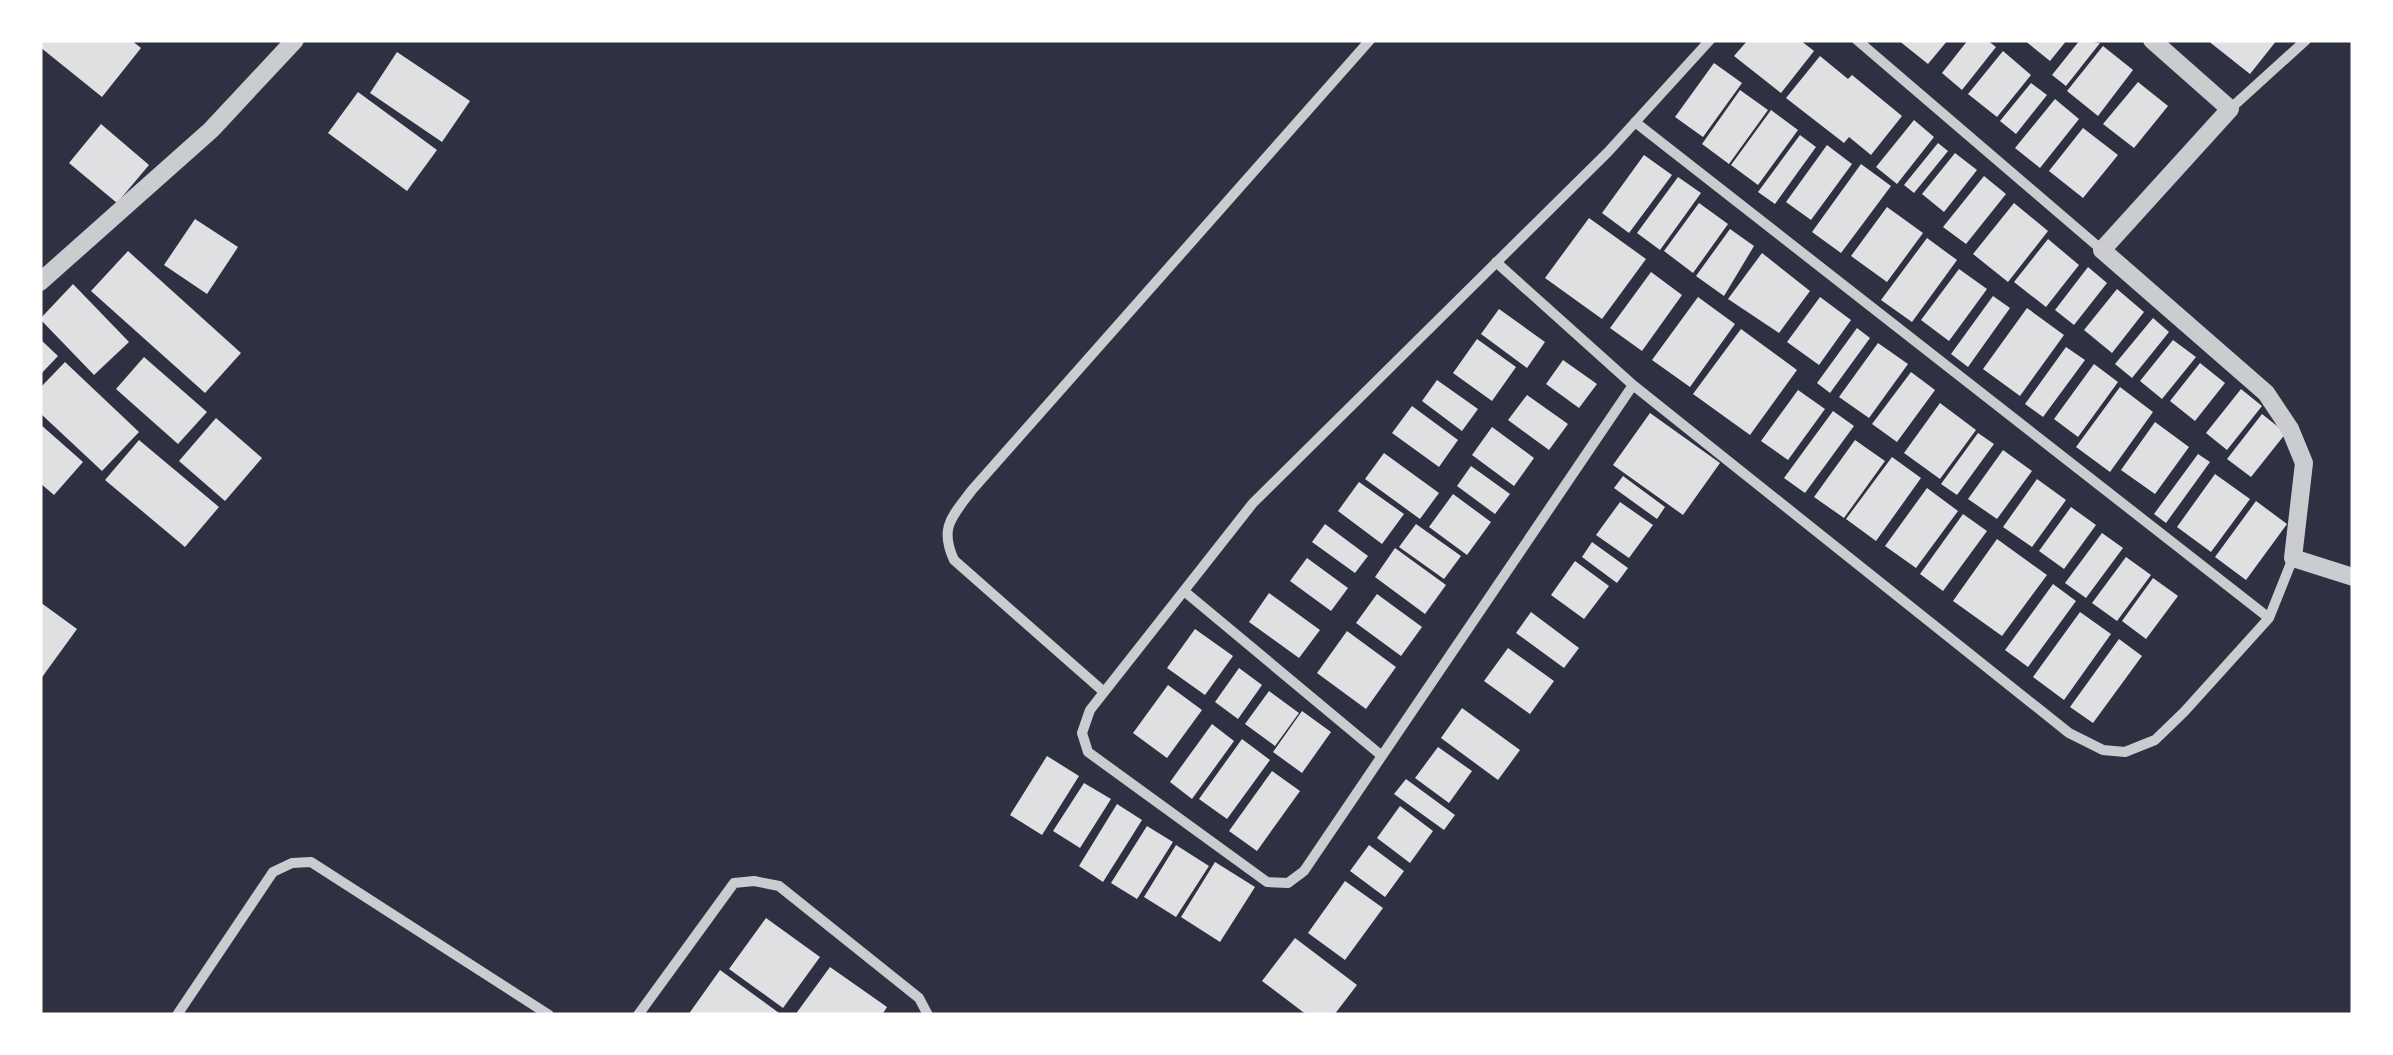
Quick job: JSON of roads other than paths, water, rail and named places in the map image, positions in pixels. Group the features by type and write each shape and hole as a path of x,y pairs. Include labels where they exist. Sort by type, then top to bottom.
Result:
{"street":[{"path":"41,279 211,130 295,40"},
{"path":"1104,692 954,560 945,532 984,475 1370,40"},
{"path":"1633,385 1304,871 1288,884 1266,882 1088,752 1082,733 1090,710 1253,503 1635,122 1710,40"},
{"path":"1496,262 1633,385 2069,733 2103,750 2125,752 2154,740 2269,618 2294,558 2304,463 2290,429 2266,392 1857,40"},
{"path":"2152,40 2230,109"},
{"path":"2102,250 2230,109 2306,40"},
{"path":"1635,122 2269,618"},
{"path":"2294,558 2353,577"},
{"path":"1184,590 1382,756"},
{"path":"177,1015 273,872 310,862 549,1015"},
{"path":"638,1015 734,883 754,881 779,886 919,998 928,1015"}]}
